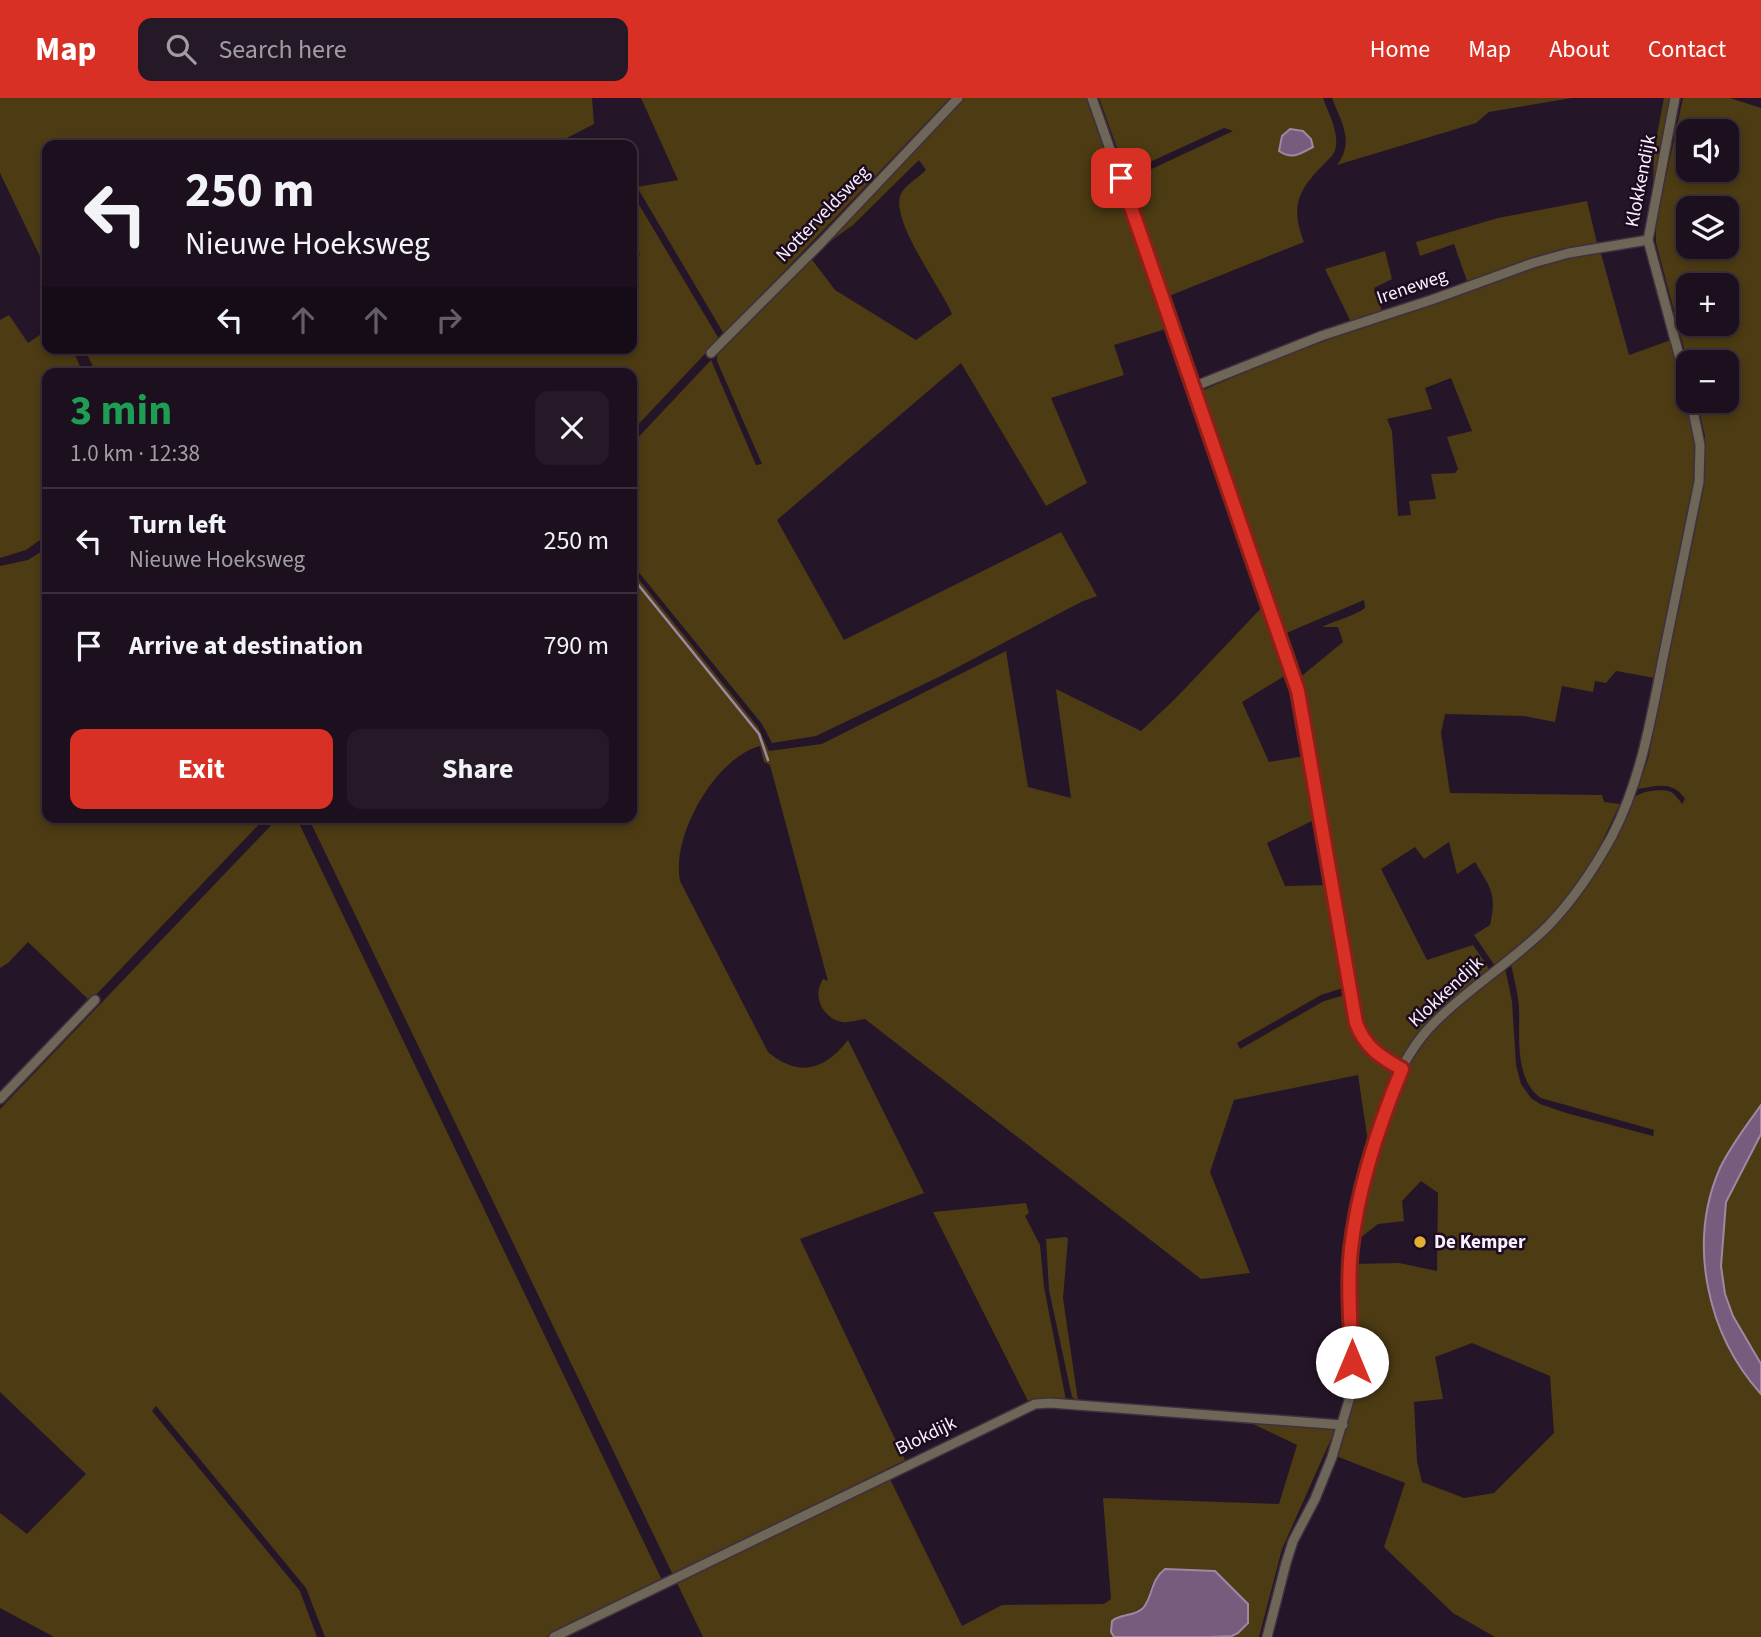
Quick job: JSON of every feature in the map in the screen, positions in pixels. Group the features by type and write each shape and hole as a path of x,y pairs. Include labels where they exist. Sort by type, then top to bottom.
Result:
{"street":[{"name":"Notterveldsweg","path":"711,353 821,243 958,98"},
{"path":"1092,98 1298,691 1356,1023 1360,1035 1371,1050 1402,1069"},
{"name":"Klokkendijk","path":"1675,98 1648,240 1678,350"},
{"name":"Ireneweg","path":"1193,387 1321,336 1533,263 1570,253 1648,240"},
{"name":"Klokkendijk","path":"1267,1637 1293,1541 1315,1499 1343,1425 1352,1390 1351,1252 1356,1216 1378,1125 1402,1069 1416,1044 1433,1024 1471,988 1524,947 1568,905 1613,834 1634,785 1647,738 1699,482 1700,446 1693,413"},
{"path":"0,1099 95,1000"},
{"name":"Blokdijk","path":"554,1637 1035,1404 1050,1402 1343,1425"}],"shaded area":[{"path":"0,98 592,98 594,124 563,140 42,140 42,261 0,173"},
{"path":"641,98 950,98 724,334 637,187 678,180"},
{"path":"962,98 1088,98 1169,328 1114,345 1124,375 1051,398 1087,483 1046,506 961,363 777,520 844,640 1061,532 1097,596 816,736 772,743 762,724 637,570 637,439 711,360 756,465 762,464 717,361 717,355 810,257 835,290 916,340 952,314 908,234 899,203 902,192 926,170 919,160 853,225 825,245"},
{"path":"1099,98 1323,98 1334,127 1336,146 1332,156 1308,182 1299,199 1298,218 1304,242 1169,296 1128,180 1233,131 1224,128 1126,173"},
{"path":"1332,98 1572,98 1489,112 1476,123 1337,165 1346,140"},
{"path":"1664,98 1673,98 1653,190 1654,150"},
{"path":"1683,98 1730,98 1761,108 1761,1105 1731,1147 1720,1169 1708,1207 1703,1245 1748,1379 1761,1394 1761,1637 1495,1637 1453,1613 1384,1547 1405,1483 1336,1456 1353,1406 1353,1264 1399,1263 1437,1271 1438,1193 1421,1181 1402,1201 1404,1221 1378,1224 1355,1242 1373,1153 1394,1095 1408,1068 1443,1020 1505,968 1512,1001 1516,1065 1521,1084 1531,1098 1566,1113 1653,1136 1654,1130 1541,1098 1532,1090 1522,1069 1520,1057 1518,1002 1511,964 1569,911 1612,846 1635,797 1663,790 1673,793 1682,804 1685,799 1670,787 1637,789 1648,759 1705,481 1705,436 1700,413 1739,413 1739,350 1684,350 1681,336 1739,336 1739,273 1676,273 1676,318 1656,243 1656,223 1676,130 1676,182 1739,182 1739,119 1678,119","holes":["1472,1343 1550,1376 1554,1433 1494,1493 1464,1498 1422,1482 1417,1461 1414,1402 1443,1399 1435,1357"]},
{"path":"1290,129 1303,131 1311,139 1313,147 1292,156 1279,151 1282,136"},
{"path":"637,201 719,339 637,426 637,368 94,368 87,354 637,354 637,257 640,255 637,249"},
{"path":"1587,201 1597,243 1561,249 1467,281 1454,244 1420,256 1416,242 1498,218"},
{"path":"1600,250 1629,355 1671,340 1676,358 1676,413 1691,413 1697,456 1655,678 1616,671 1606,683 1595,681 1593,692 1562,686 1555,722 1524,716 1445,714 1441,733 1450,793 1602,795 1604,802 1620,804 1578,885 1544,924 1495,966 1474,935 1490,925 1493,905 1489,885 1475,862 1457,874 1449,842 1424,859 1415,847 1381,869 1427,960 1473,945 1490,970 1437,1014 1400,1063 1377,1050 1360,1030 1298,679 1343,642 1338,627 1322,627 1365,608 1364,600 1284,634 1201,391 1276,359 1564,256","holes":["1451,378 1472,431 1447,437 1458,469 1455,473 1431,474 1436,499 1409,501 1411,515 1398,516 1392,431 1387,419 1432,409 1425,388"]},
{"path":"1385,251 1392,279 1374,288 1382,311 1351,322 1325,269"},
{"path":"9,315 28,343 42,333 42,354 75,354 81,368 42,368 42,539 26,550 0,558 0,320"},
{"path":"42,551 42,823 260,823 90,1001 28,942 0,968 0,566 28,560"},
{"path":"637,577 758,727 769,751 822,744 1006,651 1028,787 1071,798 1056,689 1141,731 1265,604 1286,675 1242,702 1269,762 1305,756 1316,819 1267,843 1285,886 1327,885 1343,988 1321,995 1237,1043 1240,1049 1324,1001 1345,995 1354,1032 1359,1041 1372,1057 1395,1072 1383,1097 1368,1142 1358,1075 1234,1100 1210,1172 1250,1273 1201,1279 865,1019 842,1022 824,1011 819,992 823,979 828,981 770,765 764,762 760,746 743,753 727,766 700,801 682,843 680,881 768,1052 790,1065 811,1067 830,1058 848,1040 924,1193 800,1239 905,1460 673,1575 311,823 637,823"},
{"path":"273,823 299,823 662,1580 546,1637 325,1637 306,1588 156,1406 152,1411 300,1591 317,1637 54,1637 0,1608 0,1513 27,1534 86,1474 0,1392 0,1109"},
{"path":"1761,1105 1761,1134 1726,1202 1721,1266 1725,1294 1733,1316 1761,1364 1761,1394 1742,1370 1727,1344 1708,1287 1704,1257 1710,1197 1720,1168"},
{"path":"1761,1134 1761,1364 1733,1316 1725,1294 1721,1266 1726,1201"},
{"path":"1026,1203 1029,1213 1025,1216 1040,1245 1044,1287 1066,1400 1045,1398 1028,1401 933,1212"},
{"path":"1066,1237 1063,1298 1078,1401 1072,1397 1049,1290 1046,1239"},
{"path":"1249,1422 1336,1428 1282,1549 1259,1637 1210,1637 1236,1633 1248,1623 1243,1599 1215,1571 1165,1569 1153,1583 1146,1603 1134,1612 1122,1615 1111,1632 1114,1637 703,1637 677,1583 890,1479 962,1626 1002,1605 1104,1604 1111,1599 1103,1498 1279,1504 1297,1445"},
{"path":"1165,1569 1215,1571 1248,1604 1248,1623 1232,1636 1114,1637 1111,1632 1112,1621 1143,1608 1157,1578"}],"waterway":[{"path":"637,583 759,734 768,760"}],"place":[{"name":"De Kemper","path":"1420,1242"}],"route":[{"path":"1121,178 1298,691 1356,1023 1360,1035 1371,1050 1402,1069 1378,1125 1356,1216 1351,1252 1352,1362"}]}
